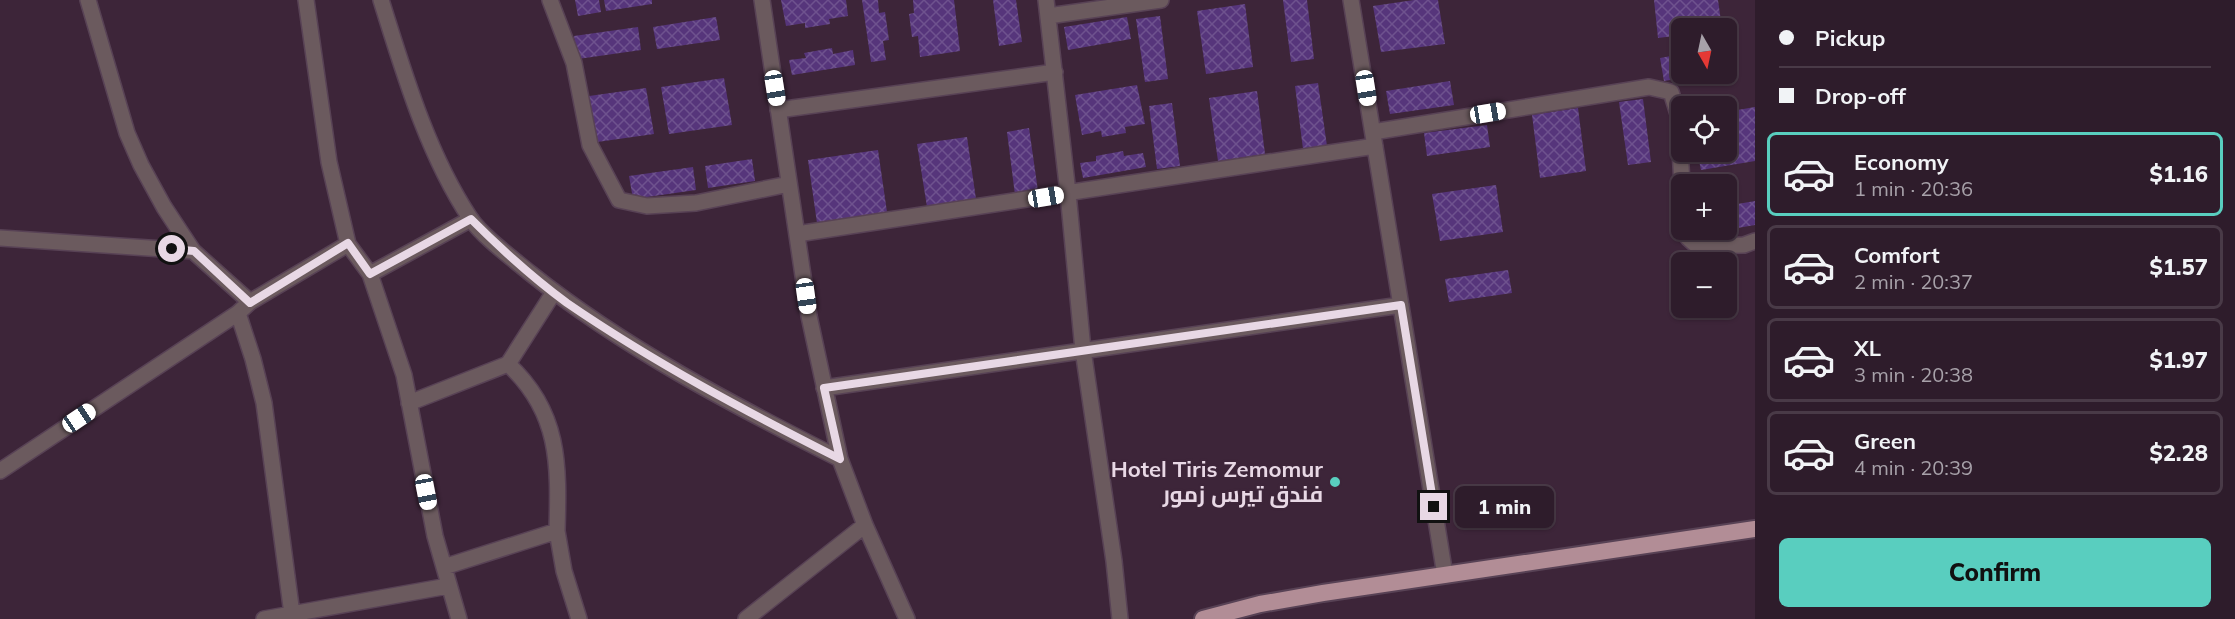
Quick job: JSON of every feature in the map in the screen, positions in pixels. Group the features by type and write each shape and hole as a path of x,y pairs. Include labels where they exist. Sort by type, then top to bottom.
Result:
{"highway":[{"path":"1203,619 1260,604 1445,574 1755,530"}],"street":[{"path":"88,0 127,133 141,165 164,207 194,251 250,303"},
{"path":"306,0 329,162 348,243 370,274 405,375 435,536 459,619"},
{"path":"381,0 411,94 443,169 471,219 507,255 566,302 736,406 840,459"},
{"path":"549,0 574,63 590,145 619,200 647,206 696,203 789,184"},
{"path":"762,0 809,316 840,459 907,619"},
{"path":"1046,0 1083,350 1114,561 1120,619"},
{"path":"1048,16 1161,0"},
{"path":"1352,0 1445,574"},
{"path":"778,110 1054,72"},
{"path":"797,234 1068,193 1649,87 1671,92 1678,114 1681,174"},
{"path":"370,274 471,219"},
{"path":"0,238 194,251"},
{"path":"1690,240 1697,246 1744,245 1755,241"},
{"path":"0,471 250,303 348,243"},
{"path":"409,403 507,364 554,292"},
{"path":"824,388 1401,305"},
{"path":"238,313 254,359 264,403 292,614"},
{"path":"507,364 536,395 549,425 556,451 559,479 557,531 564,571 579,619"},
{"path":"746,619 866,525"},
{"path":"444,567 557,531"},
{"path":"266,619 448,586"}],"building":[{"path":"575,0 599,0 601,12 578,16"},
{"path":"604,0 652,0 652,4 606,11"},
{"path":"781,0 846,0 848,16 829,19 830,24 805,28 805,23 786,26"},
{"path":"862,0 878,0 879,13 885,12 889,40 883,41 886,60 871,62"},
{"path":"913,0 954,0 960,51 920,57 918,36 912,37 909,14 914,13"},
{"path":"993,0 1016,0 1022,42 999,46"},
{"path":"1283,0 1307,0 1314,59 1291,62"},
{"path":"1414,0 1438,0 1445,44 1381,52 1373,6"},
{"path":"1654,0 1718,0 1721,18 1671,18 1671,36 1658,38"},
{"path":"1245,4 1253,67 1206,74 1197,11"},
{"path":"1160,16 1168,79 1145,82 1136,19"},
{"path":"716,17 720,40 657,49 653,27"},
{"path":"1127,17 1131,39 1068,50 1064,27"},
{"path":"638,27 641,50 578,59 574,36"},
{"path":"832,48 833,54 853,50 855,65 792,75 789,60 806,58 804,53"},
{"path":"1671,56 1671,80 1664,81 1660,58"},
{"path":"724,78 732,125 669,134 661,87"},
{"path":"1450,81 1454,105 1390,114 1386,91"},
{"path":"1318,83 1327,146 1303,149 1295,86"},
{"path":"1137,85 1145,124 1125,127 1126,133 1102,137 1101,131 1082,135 1075,95"},
{"path":"646,88 654,134 590,143 582,97"},
{"path":"1257,91 1265,154 1218,161 1209,98"},
{"path":"1643,99 1651,162 1628,165 1619,102"},
{"path":"1172,103 1180,166 1157,169 1149,106"},
{"path":"1755,107 1755,161 1701,170 1699,162 1737,162 1737,110"},
{"path":"1578,108 1586,171 1540,178 1532,115"},
{"path":"1487,125 1490,147 1427,156 1424,133"},
{"path":"1029,128 1038,191 1015,195 1007,132"},
{"path":"967,137 976,199 927,207 917,144"},
{"path":"878,150 887,212 817,223 808,160"},
{"path":"1123,151 1124,156 1143,153 1146,167 1083,178 1080,163 1096,161 1096,156"},
{"path":"752,159 755,181 708,188 705,166"},
{"path":"693,167 696,190 633,199 629,176"},
{"path":"1496,185 1503,232 1440,241 1432,194"},
{"path":"1755,201 1755,225 1737,228 1737,204"},
{"path":"1508,270 1512,293 1449,302 1445,279"}],"place":[{"name":"Hotel Tiris Zemomur فندق تيرس زمور","path":"1335,482"}],"route":[{"path":"172,249 194,251 250,303 348,243 370,274 471,219 507,255 566,302 736,406 840,459 824,388 1401,305 1434,507"}]}
